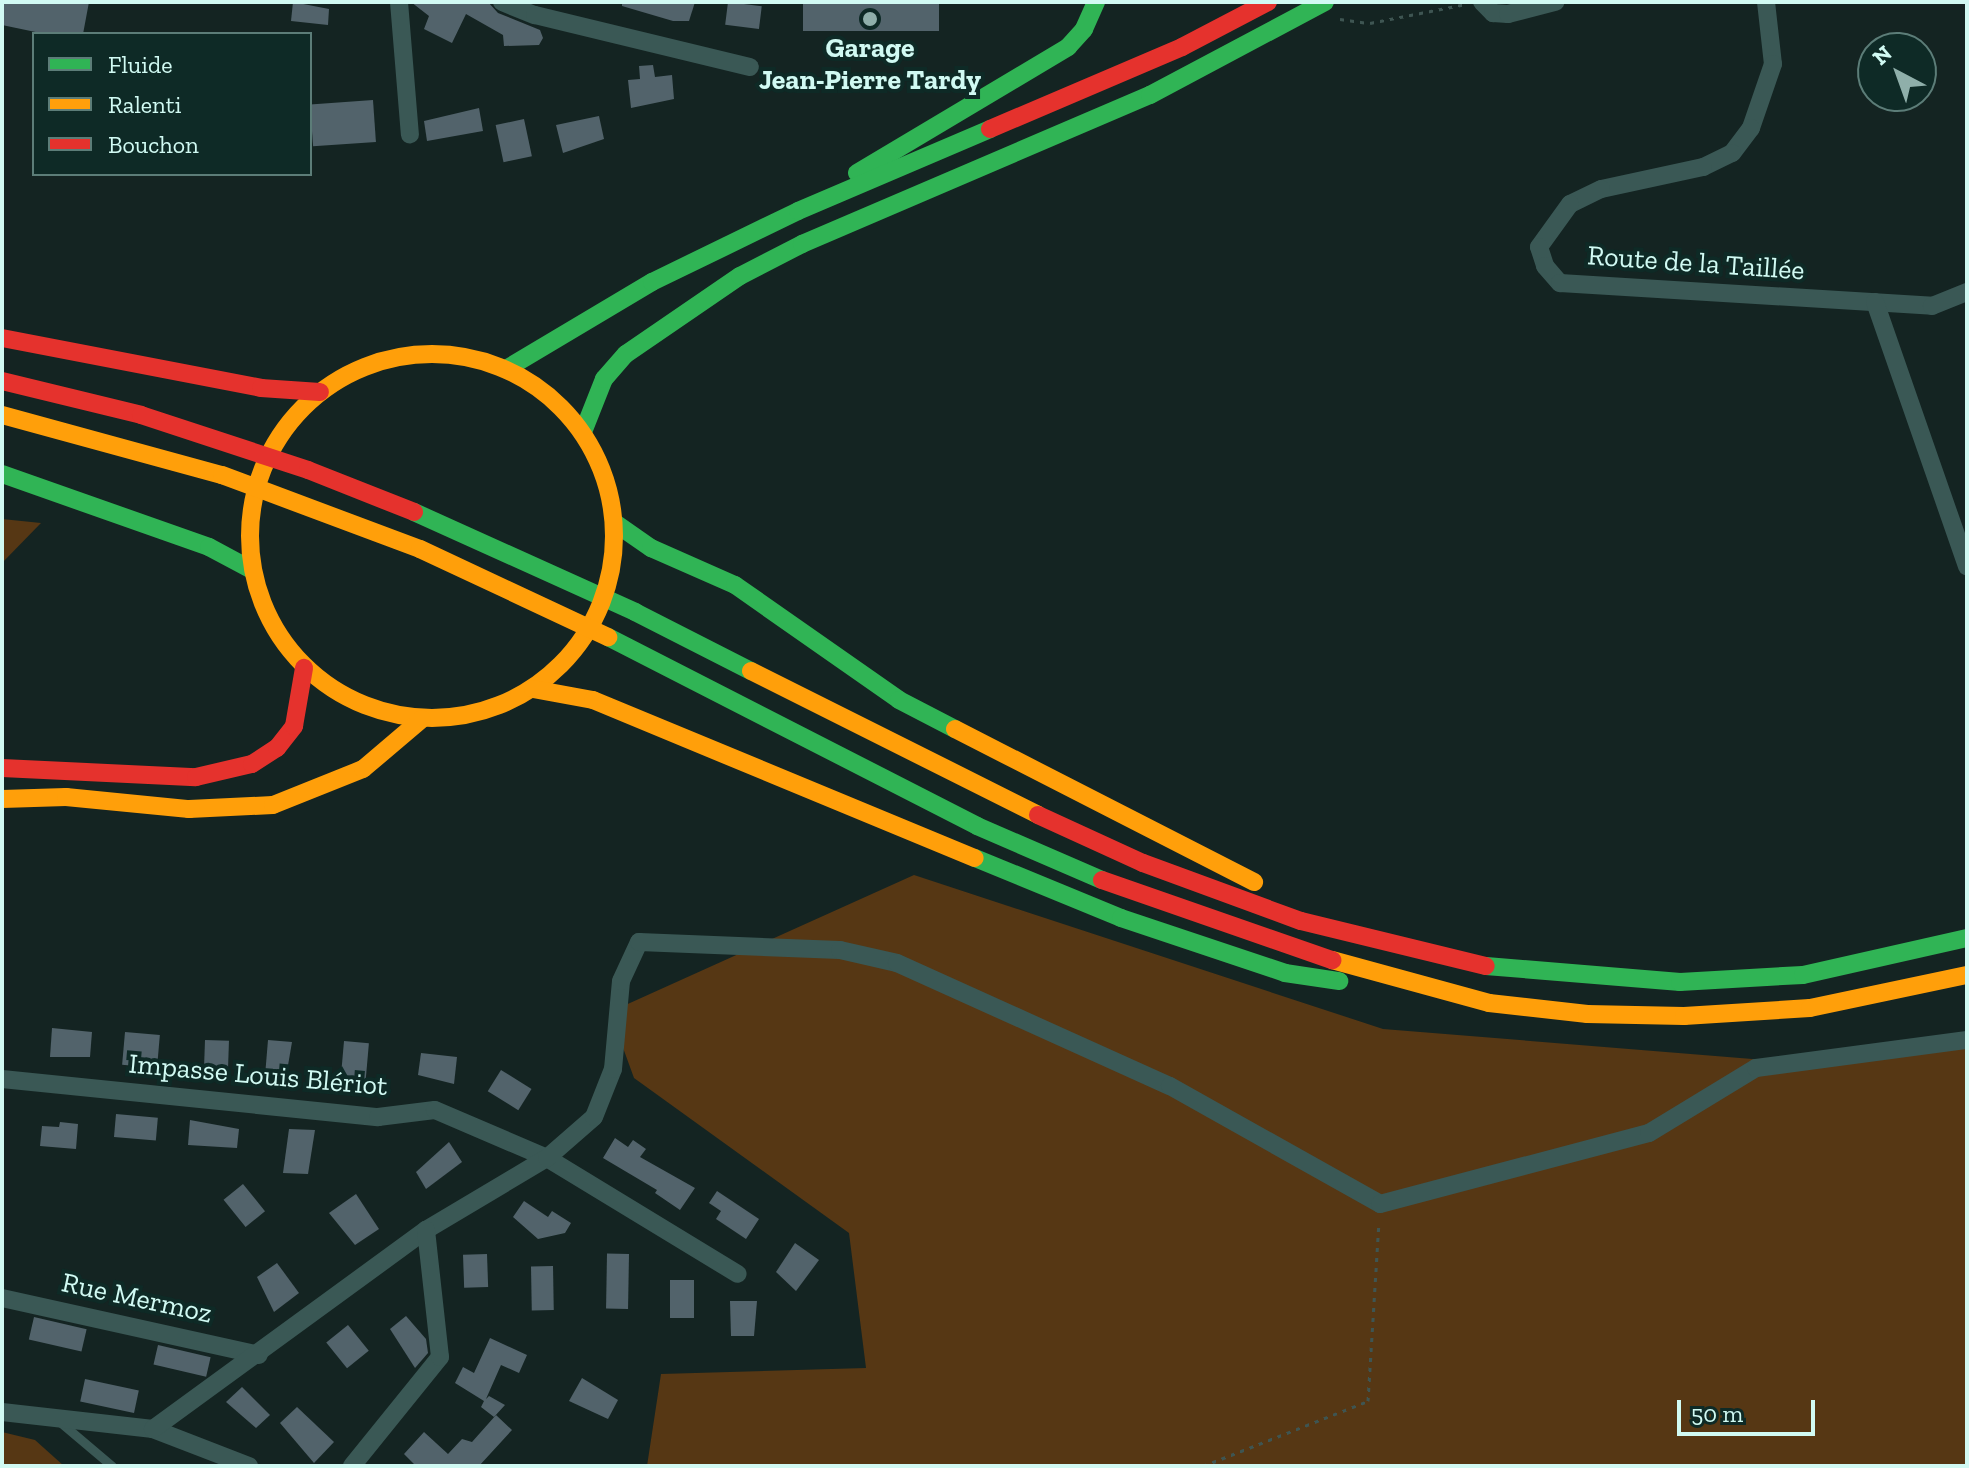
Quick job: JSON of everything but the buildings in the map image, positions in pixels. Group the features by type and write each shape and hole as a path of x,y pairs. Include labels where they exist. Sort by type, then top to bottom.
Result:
{"main road":[{"path":"798,211 1068,47 1084,29 1096,2"},
{"path":"506,369 652,282 798,211 1182,47 1268,2"},
{"path":"583,432 604,379 626,354 740,276 802,244 1150,95 1299,18 1325,10"},
{"path":"2,338 261,388 320,392"},
{"path":"429,353 468,357 506,369 561,406 583,432 605,475 615,523 612,571 596,617 569,657 533,689 486,710 422,719 379,712 339,695 304,668 262,606 252,570 249,520 261,472 285,428 320,392 353,371 390,358 429,353"},
{"path":"2,381 141,415 308,470 565,578 994,795 1143,863 1301,921 1456,961 1641,981 1803,975 1967,938"},
{"path":"2,415 222,475 420,549 551,608 977,826 1134,894 1295,950 1489,1003"},
{"path":"2,474 209,547 252,570"},
{"path":"615,523 651,548 735,585 899,700 1237,876 1322,909 1441,944 1641,981"},
{"path":"2,768 66,767 196,777 252,764 277,748 294,726 304,668"},
{"path":"533,689 593,700 964,856 1204,947 1285,973 1587,1014 1684,1016 1810,1008 1967,975"},
{"path":"2,799 66,797 189,809 273,805 363,769 422,719"}],"street":[{"path":"399,2 410,135"},
{"path":"502,2 535,15 750,67"},
{"path":"1480,2 1493,13 1508,14 1555,2"},
{"name":"Route de la Taillée","path":"1766,2 1773,64 1751,128 1732,153 1703,167 1601,189 1570,204 1539,247 1545,266 1560,283 1932,306 1967,292"},
{"path":"1875,302 1967,566"},
{"path":"153,1429 259,1355 426,1230 547,1158 594,1117 613,1069 621,981 639,942 840,950 897,963 1170,1086 1380,1204 1649,1133 1756,1068 1967,1040"},
{"name":"Impasse Louis Blériot","path":"2,1079 378,1117 435,1110 547,1158 738,1274"},
{"path":"352,1466 440,1357 426,1230"},
{"name":"Rue Mermoz","path":"2,1298 259,1355"},
{"path":"2,1412 153,1429 249,1466"}],"lane":[{"path":"57,1419 112,1466"}],"path":[{"path":"1325,10 1370,23 1480,2"},
{"path":"1203,1466 1368,1401 1380,1204"}],"shaded area":[{"path":"2,519 41,523 2,563"},
{"path":"914,875 1383,1029 1790,1062 1967,1039 1967,1466 647,1466 661,1374 866,1368 849,1233 634,1078 610,1012"},
{"path":"2,1432 35,1440 64,1466 2,1466"}],"traffic: fast":[{"path":"857,173 1068,47 1084,29 1096,2"},
{"path":"583,432 604,379 626,354 740,276 802,244 1150,95 1325,2"},
{"path":"506,369 652,282 798,211 990,129"},
{"path":"2,474 209,547 252,570"},
{"path":"414,512 635,612 751,671"},
{"path":"615,523 651,548 735,585 899,700 955,729"},
{"path":"608,637 977,826 1102,880"},
{"path":"975,858 1121,918 1285,973 1339,981"},
{"path":"1486,966 1680,982 1803,975 1967,938"}],"traffic: slow":[{"path":"432,354 468,357 502,368 533,384 561,407 584,435 600,466 611,500 614,536 611,572 600,606 584,637 561,665 533,688 502,704 468,715 432,718 396,715 362,704 331,688 303,665 280,637 264,606 253,572 250,536 253,500 264,466 280,435 303,407 331,384 362,368 396,357 432,354"},
{"path":"2,415 222,475 420,549 608,637"},
{"path":"751,671 1038,815"},
{"path":"533,689 593,700 975,858"},
{"path":"2,799 66,797 189,809 273,805 363,769 422,719"},
{"path":"955,729 1254,882"},
{"path":"1332,960 1489,1003 1587,1014 1684,1016 1810,1008 1967,975"}],"traffic: jam":[{"path":"990,129 1182,47 1268,2"},
{"path":"2,338 261,388 320,392"},
{"path":"2,381 141,415 308,470 414,512"},
{"path":"2,768 196,777 252,764 277,748 294,726 304,668"},
{"path":"1038,815 1143,863 1301,921 1486,966"},
{"path":"1102,880 1332,960"}],"place":[{"name":"Garage Jean-Pierre Tardy","path":"870,19"}]}
